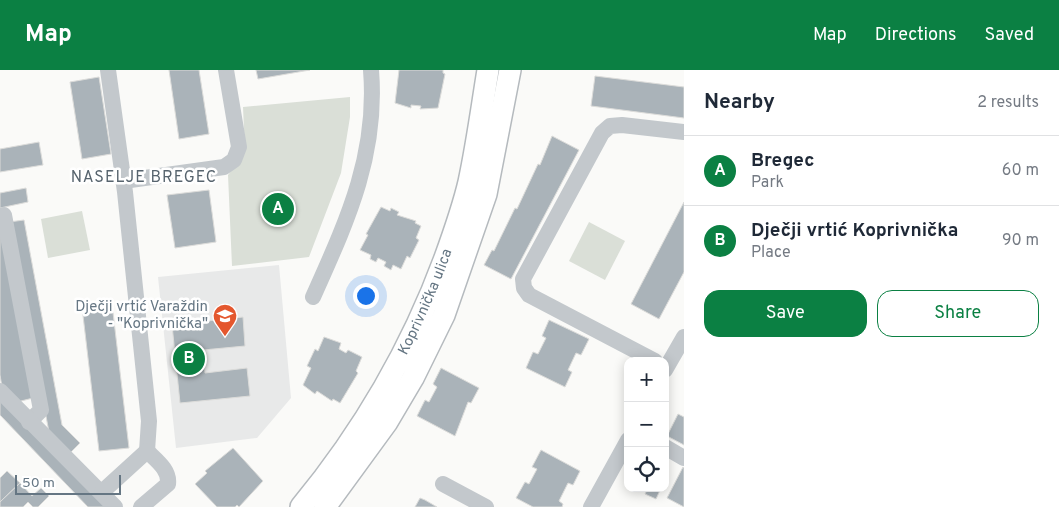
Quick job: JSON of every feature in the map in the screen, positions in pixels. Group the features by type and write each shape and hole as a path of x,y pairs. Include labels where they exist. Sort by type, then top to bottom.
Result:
{"main road":[{"name":"Koprivnička ulica","path":"301,507 332,469 372,412 417,328 455,230 469,183 488,70"},
{"name":"Koprivnička ulica","path":"325,507 387,422 414,378 444,314 486,194 510,70"}],"street":[{"path":"102,492 147,451 150,438 123,181 108,70"},
{"path":"123,181 224,168 234,160 239,147 226,70"},
{"path":"314,297 344,228 365,166 370,133 371,70"},
{"path":"646,357 529,296 524,288 522,279 602,133 610,126 622,125 684,132"},
{"path":"0,216 4,215 41,410 29,422"},
{"path":"669,358 684,337"},
{"path":"0,391 115,507"},
{"path":"591,507 624,447"},
{"path":"669,450 684,458"},
{"path":"141,507 168,484 169,478 166,470 147,451"},
{"path":"443,484 486,507"}],"shaded area":[{"path":"350,97 350,117 341,173 309,257 232,266 228,175 245,153 243,107"},
{"path":"82,211 90,250 48,258 41,219"},
{"path":"589,222 625,241 605,280 569,261"},
{"name":"Dječji vrtić Varaždin - \"Koprivnička\"","path":"279,265 291,398 257,438 176,448 158,277"}],"building":[{"path":"169,70 199,70 209,134 179,139"},
{"path":"256,70 310,70 258,79"},
{"path":"399,70 443,70 445,74 438,108 420,109 421,106 411,105 411,108 395,103"},
{"path":"595,76 684,87 684,118 591,106"},
{"path":"99,77 111,154 82,159 70,82"},
{"path":"552,136 579,150 511,279 484,265 492,250 494,251 515,208 517,209 538,164 540,165"},
{"path":"39,142 43,165 0,172 0,149"},
{"path":"26,188 28,202 0,208 0,193"},
{"path":"209,190 216,242 175,248 167,195"},
{"path":"684,202 684,272 659,319 631,304"},
{"path":"381,207 390,211 391,208 399,212 397,215 416,221 415,223 421,226 416,238 419,240 410,258 407,256 401,269 393,265 391,270 384,266 386,262 378,258 376,262 370,259 371,255 360,250 368,235 366,234"},
{"path":"24,220 62,425 80,443 70,453 49,432 9,222"},
{"path":"0,224 33,398 17,402 2,387 0,375"},
{"path":"112,304 129,448 99,451 82,307"},
{"path":"243,317 245,346 203,350 205,373 247,368 250,396 180,403 172,325"},
{"path":"549,320 589,339 581,355 576,353 568,370 572,372 565,387 526,368 533,352 538,354 546,338 542,336"},
{"path":"324,337 341,343 339,349 346,353 348,350 362,357 356,371 358,373 340,403 333,399 332,401 317,391 315,394 303,385 311,368 307,366 315,349 318,351"},
{"path":"441,368 479,388 471,403 468,402 455,436 417,416 425,400 429,402 437,387 433,384"},
{"path":"0,397 105,507 88,507 0,415"},
{"path":"678,414 684,417 684,445 669,437 669,432"},
{"path":"233,448 263,481 239,507 237,505 235,507 217,507 195,484 207,473 205,471"},
{"path":"541,450 580,471 573,485 568,483 559,501 563,504 562,507 533,507 516,498 525,482 529,484 537,469 532,467"},
{"path":"684,468 684,507 667,498"},
{"path":"7,471 20,483 0,502 0,478"},
{"path":"20,483 32,496 41,488 49,496 38,507 33,507 28,502 23,507 0,507 0,502"},
{"path":"646,492 659,492 656,499 645,494"},
{"path":"420,498 425,500 437,507 415,507"}],"place":[{"name":"Bregec","path":"278,209"},
{"name":"Dječji vrtić Varaždin - \"Koprivnička\"","path":"225,337"},
{"name":"Dječji vrtić Koprivnička","path":"189,359"}],"district":[{"name":"NASELJE BREGEC","path":"144,178"}]}
